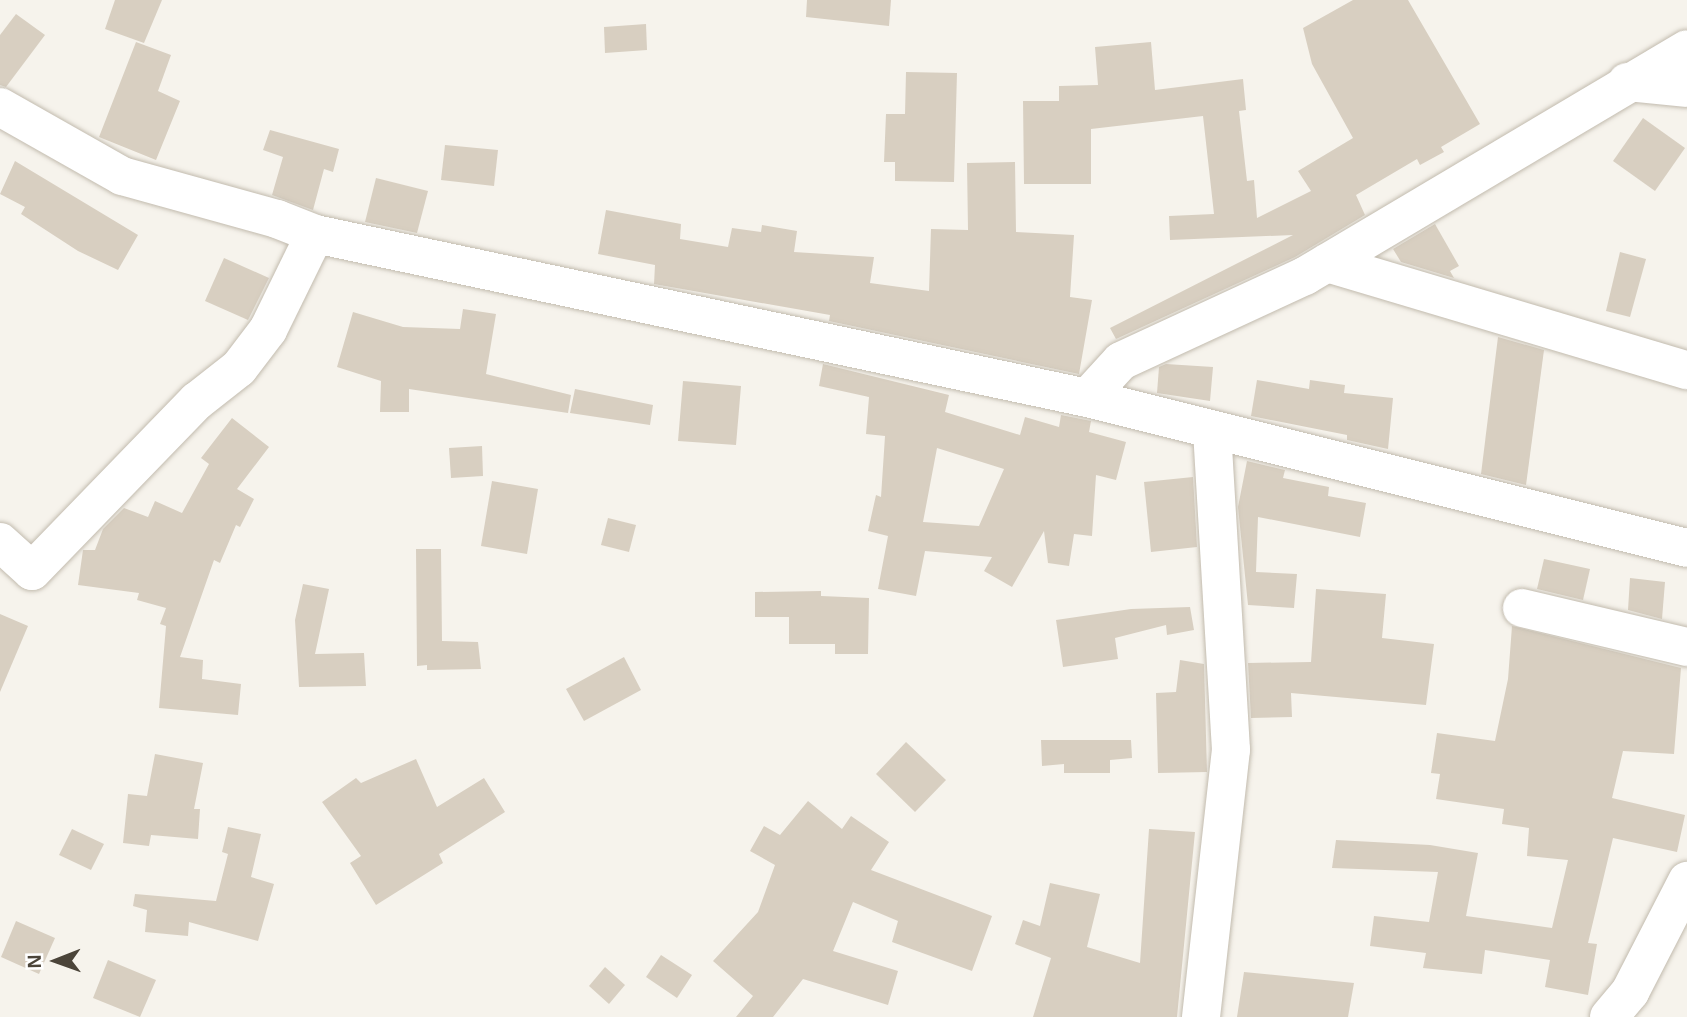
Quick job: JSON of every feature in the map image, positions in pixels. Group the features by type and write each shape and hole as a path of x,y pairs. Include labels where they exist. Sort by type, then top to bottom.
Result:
{"street":[{"path":"1087,398 1121,361 1327,263 1627,82 1687,49"},
{"path":"1627,82 1687,89"},
{"path":"0,107 122,176 277,219 315,234 1087,398 1212,432 1687,548"},
{"path":"0,542 32,571 197,401 239,368 268,330 315,234"},
{"path":"1327,263 1687,370"},
{"path":"1201,1017 1231,750 1212,432"},
{"path":"1522,608 1687,647"},
{"path":"1609,1017 1630,992 1687,881"}],"building":[{"path":"115,0 162,0 144,43 105,29"},
{"path":"807,0 891,0 889,26 806,17"},
{"path":"1353,0 1408,0 1480,124 1441,147 1444,152 1420,165 1417,159 1356,195 1365,215 1295,257 1116,339 1110,328 1293,235 1170,240 1169,216 1214,214 1203,116 1091,129 1091,184 1024,184 1023,101 1059,101 1059,86 1098,85 1095,47 1151,42 1155,90 1243,79 1246,110 1239,111 1247,181 1254,180 1257,218 1311,191 1298,171 1353,138 1312,64 1303,28"},
{"path":"16,14 45,35 6,87 0,85 0,35"},
{"path":"646,24 647,50 605,53 604,27"},
{"path":"136,42 171,55 158,91 180,101 156,160 99,137"},
{"path":"906,72 957,73 954,182 895,181 895,162 884,162 886,114 905,114"},
{"path":"1643,118 1685,148 1655,191 1613,161"},
{"path":"270,130 339,149 333,172 324,169 313,210 272,195 283,157 263,150"},
{"path":"445,145 498,150 494,186 441,180"},
{"path":"15,161 138,235 118,270 78,251 21,214 25,207 0,194"},
{"path":"1015,162 1016,232 1074,235 1070,297 1092,300 1079,374 829,321 830,315 654,284 655,265 598,254 606,210 681,224 680,239 728,247 732,228 761,232 762,225 797,231 794,252 874,257 870,283 929,291 931,229 968,230 967,163"},
{"path":"376,178 428,191 417,233 365,222"},
{"path":"1435,224 1459,266 1450,271 1454,278 1401,262 1393,249"},
{"path":"1620,252 1646,259 1630,317 1606,311"},
{"path":"224,258 269,278 248,320 205,301"},
{"path":"463,309 496,314 486,374 571,395 568,413 409,389 409,412 380,412 381,381 337,367 353,312 403,327 460,329"},
{"path":"1498,337 1544,350 1526,485 1481,474"},
{"path":"823,364 949,395 945,412 1020,435 1025,417 1059,427 1061,415 1091,421 1089,432 1126,442 1116,480 1096,475 1092,536 1074,534 1069,566 1048,563 1044,531 1012,587 984,571 992,557 925,551 916,596 878,589 888,536 868,531 876,495 881,497 885,436 866,434 869,397 819,386","holes":["937,448 1004,469 979,526 923,522"]},
{"path":"1166,364 1213,367 1210,401 1157,393 1159,367"},
{"path":"1257,380 1309,389 1310,380 1345,385 1344,393 1393,398 1388,449 1347,440 1347,435 1251,416"},
{"path":"683,381 741,386 736,445 678,441"},
{"path":"575,389 653,405 650,425 570,413"},
{"path":"232,418 269,447 237,489 254,499 240,527 236,525 220,563 214,560 180,657 203,660 202,679 241,684 238,715 159,708 166,626 160,624 166,608 137,600 139,593 78,585 83,550 95,550 103,529 124,508 148,517 155,501 182,513 209,464 201,458"},
{"path":"482,446 483,476 451,478 449,448"},
{"path":"1247,461 1285,470 1283,478 1329,487 1328,496 1366,503 1360,537 1258,517 1256,572 1297,574 1294,608 1248,605 1238,507"},
{"path":"1193,477 1197,547 1151,552 1144,482"},
{"path":"492,481 538,489 527,554 481,546"},
{"path":"608,518 636,525 629,552 601,545"},
{"path":"416,549 441,549 442,641 478,642 481,669 427,670 427,665 417,666"},
{"path":"1544,559 1590,569 1583,600 1537,589"},
{"path":"1630,578 1665,582 1662,619 1628,610"},
{"path":"303,584 329,589 315,654 364,653 366,686 299,687 295,620"},
{"path":"1316,589 1386,594 1382,638 1434,644 1426,705 1291,693 1292,717 1251,718 1248,663 1311,662"},
{"path":"821,591 821,596 869,598 868,654 835,654 835,644 789,644 789,617 755,617 755,592"},
{"path":"1190,607 1194,630 1167,635 1166,625 1115,638 1118,659 1063,667 1056,620 1131,609"},
{"path":"0,614 28,626 0,692"},
{"path":"1512,626 1681,668 1674,754 1623,751 1612,798 1685,815 1677,852 1613,838 1588,943 1597,944 1588,995 1545,987 1550,960 1485,950 1482,974 1423,968 1426,953 1370,946 1374,916 1429,922 1438,872 1332,868 1336,840 1430,845 1478,853 1466,916 1552,928 1568,860 1527,856 1529,828 1502,824 1504,809 1436,799 1440,774 1431,773 1437,733 1495,741 1508,679"},
{"path":"624,657 641,690 584,721 566,689"},
{"path":"1180,660 1204,664 1207,772 1158,773 1156,693 1176,692"},
{"path":"1041,740 1131,740 1132,758 1110,760 1110,773 1064,773 1064,764 1042,766"},
{"path":"906,742 946,780 915,812 876,774"},
{"path":"155,754 203,763 194,809 200,809 198,839 151,835 149,846 123,843 128,794 147,796"},
{"path":"416,759 437,807 484,778 505,812 439,854 443,863 376,905 350,863 361,856 322,802 356,778 361,783"},
{"path":"808,801 842,829 851,816 889,842 871,870 992,916 972,971 892,942 898,921 853,902 833,951 898,971 888,1005 803,979 773,1017 736,1017 753,996 713,961 758,912 775,865 750,851 764,826 780,835"},
{"path":"228,827 261,834 251,877 274,884 258,941 189,922 188,936 145,932 147,910 133,906 135,894 216,901 228,854 222,852"},
{"path":"72,829 104,844 91,870 59,855"},
{"path":"1149,829 1195,832 1177,1017 1033,1017 1051,958 1015,944 1023,920 1040,926 1050,883 1100,894 1087,947 1140,963"},
{"path":"16,921 55,938 39,974 1,957"},
{"path":"661,955 692,975 677,998 646,977"},
{"path":"108,960 156,980 140,1017 93,998"},
{"path":"605,967 625,985 609,1004 589,986"},
{"path":"1244,972 1354,983 1348,1017 1237,1017"}]}
